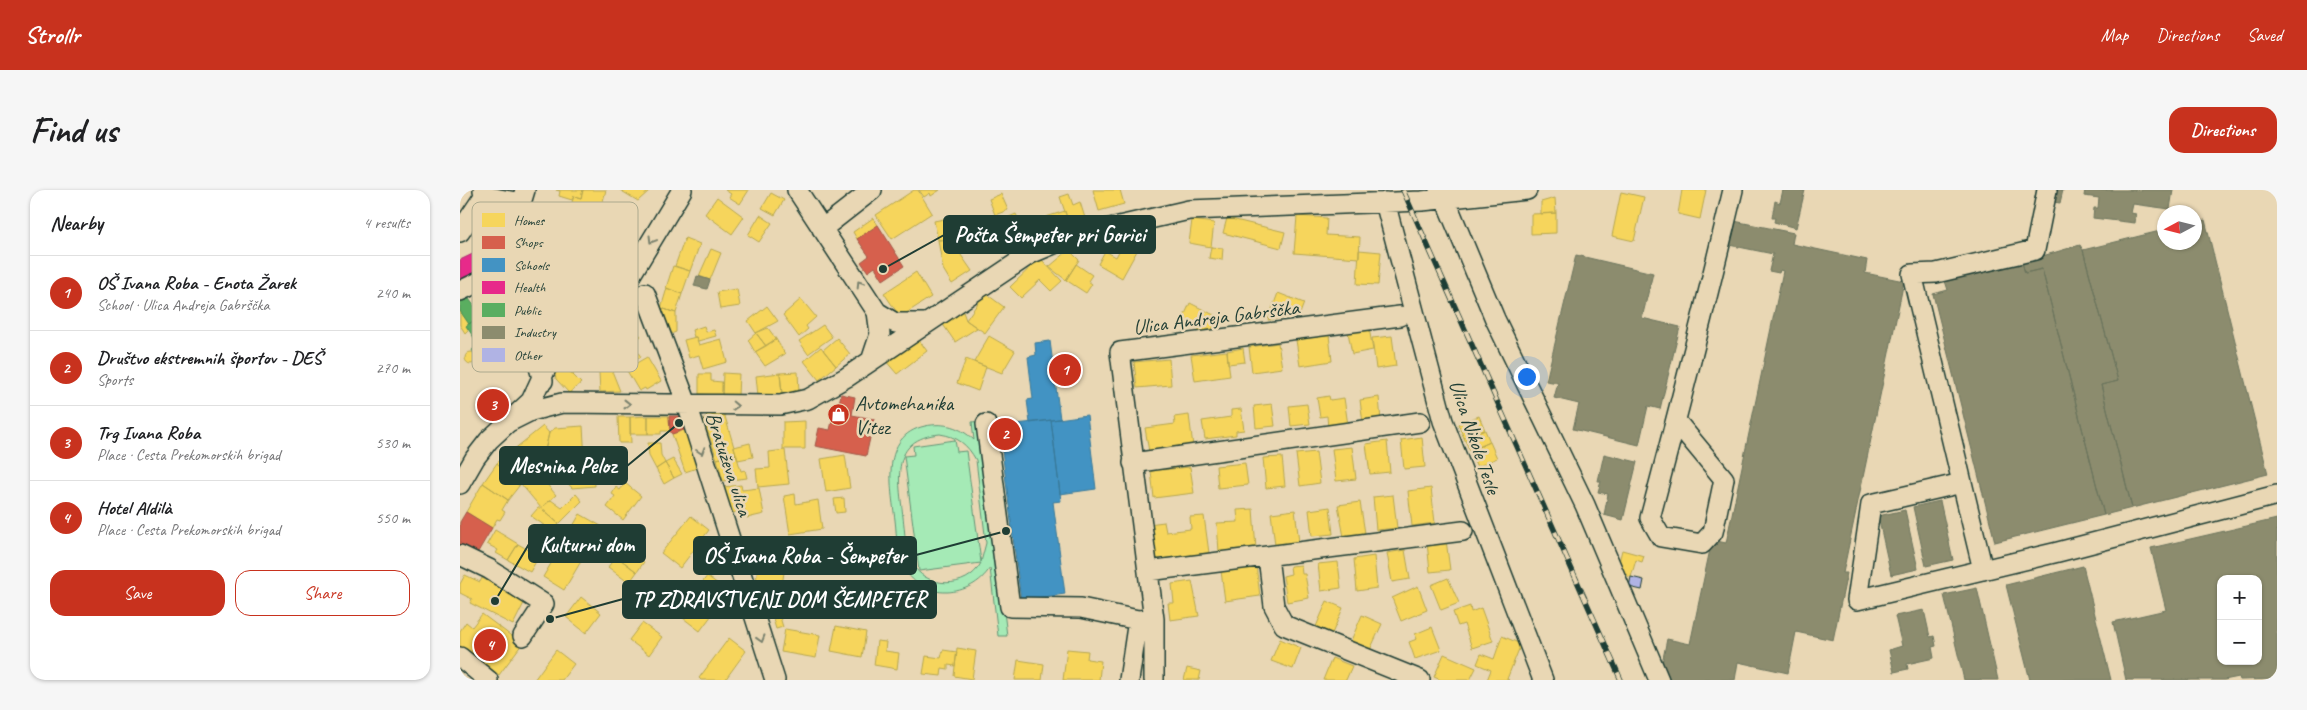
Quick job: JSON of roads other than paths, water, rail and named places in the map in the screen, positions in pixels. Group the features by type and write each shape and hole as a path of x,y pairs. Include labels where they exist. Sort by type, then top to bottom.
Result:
{"street":[{"path":"797,190 877,312 880,338 871,361"},
{"path":"822,229 872,190"},
{"path":"509,422 531,411 562,403 762,407 796,403 824,391 1030,254 1063,240 1189,210 1385,202 1442,195 1527,190"},
{"path":"1676,421 1724,479 1713,532 1702,544 1661,537 1650,518 1699,335 1733,190"},
{"path":"1983,570 1912,274 1936,273 2035,250 2047,190"},
{"path":"484,193 522,201"},
{"path":"638,262 677,193"},
{"path":"1442,195 1496,320 1586,505 1659,680"},
{"name":"Ulica Nikole Tesle","path":"1385,202 1443,420 1544,680"},
{"path":"460,232 472,212"},
{"path":"460,291 472,285"},
{"name":"Bratuževa ulica","path":"645,293 687,404 775,680"},
{"path":"877,312 895,323 924,323"},
{"name":"Ulica Andreja Gabrščka","path":"1154,680 1146,620 1148,571 1120,352 1400,316"},
{"path":"542,372 545,391 549,396 562,403"},
{"path":"460,484 475,458 489,440 531,401 545,372"},
{"path":"1134,463 1420,422"},
{"path":"986,424 1010,607 1082,608 1146,620"},
{"path":"1962,482 1870,504 1857,600 2277,495"},
{"path":"1148,571 1463,531"},
{"path":"460,555 489,569 544,604 523,636"},
{"path":"1268,557 1274,606 1284,625 1420,680"},
{"name":"Ulica Andreja Gabrščka","path":"1129,680 1146,620"},
{"path":"460,657 488,680"}],"railway":[{"path":"1403,190 1621,680"}],"place":[{"name":"Pošta Šempeter pri Gorici","path":"883,269"},
{"name":"OŠ Ivana Roba - Enota Žarek","path":"1065,370"},
{"name":"Trg Ivana Roba","path":"493,405"},
{"name":"Avtomehanika Vitez","path":"839,415"},
{"name":"Mesnina Peloz","path":"679,423"},
{"name":"Društvo ekstremnih športov - DEŠ","path":"1005,434"},
{"name":"OŠ Ivana Roba - Šempeter","path":"1006,531"},
{"name":"Kulturni dom","path":"495,601"},
{"name":"TP ZDRAVSTVENI DOM ŠEMPETER","path":"550,619"},
{"name":"Hotel Aldilà","path":"490,645"}]}
